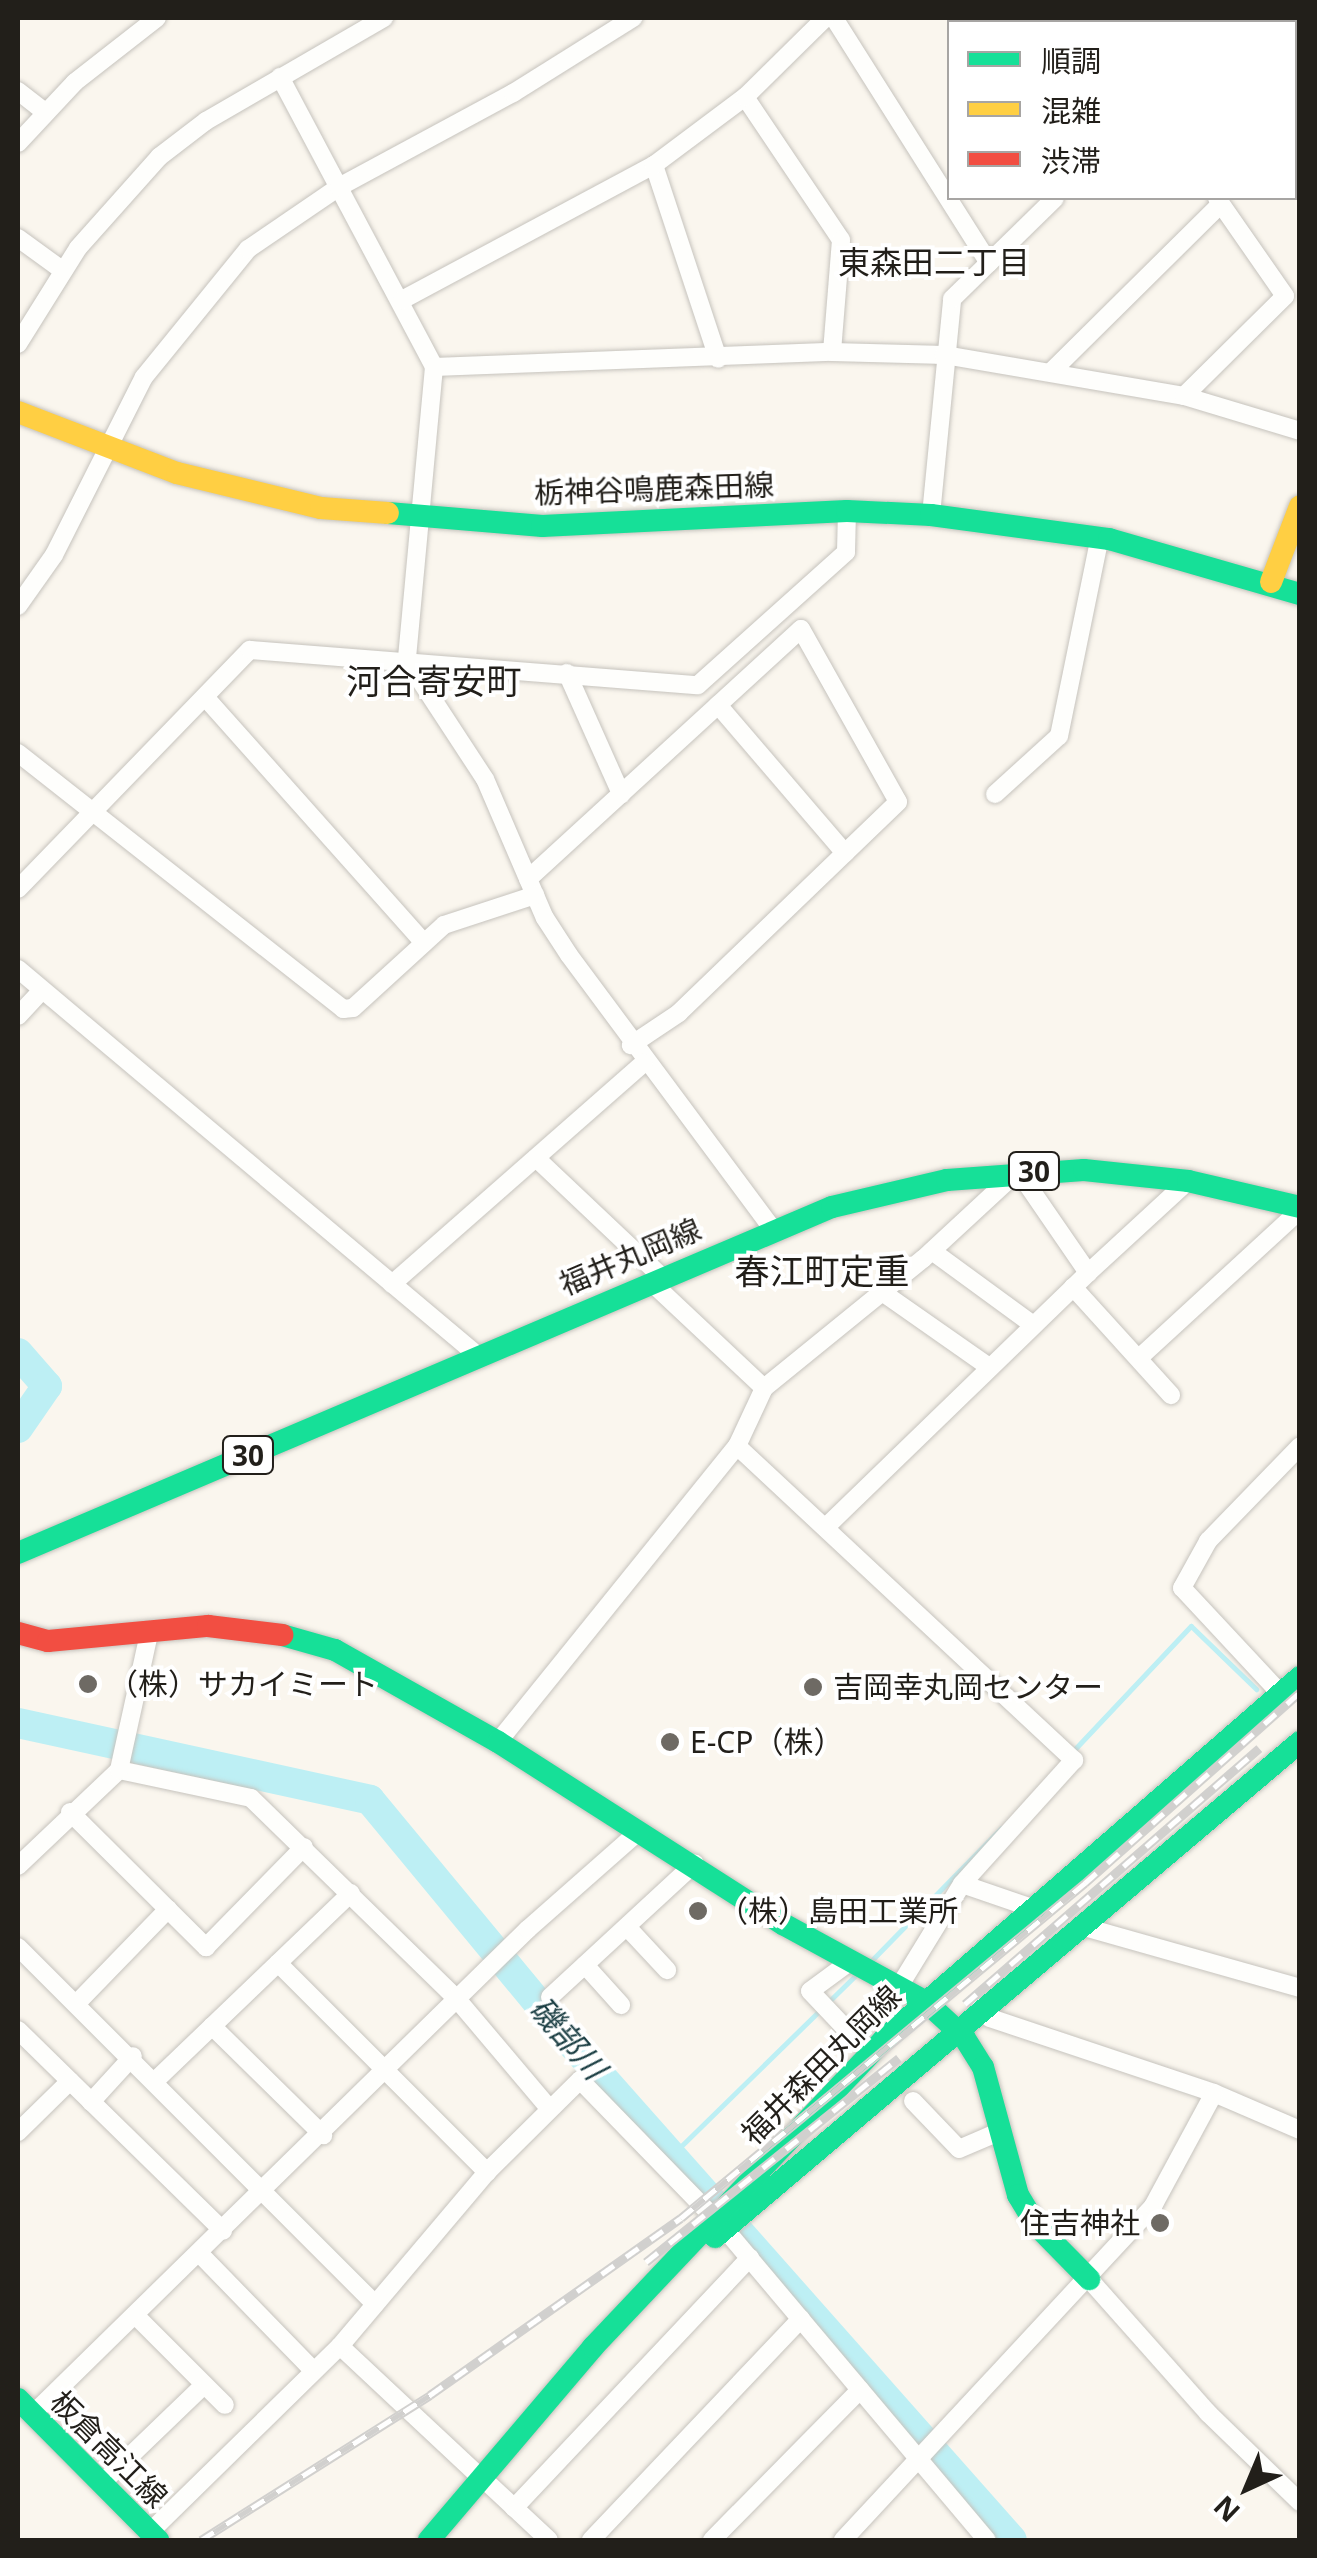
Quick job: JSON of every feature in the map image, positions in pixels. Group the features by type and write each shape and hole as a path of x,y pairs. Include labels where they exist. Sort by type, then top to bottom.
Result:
{"main road":[{"name":"栃神谷鳴鹿森田線","path":"18,412 112,452 242,492 421,520 542,526 847,511 931,515 1100,538 1271,582 1300,594"},
{"path":"1271,582 1300,506"},
{"name":"福井丸岡線","path":"18,1552 772,1228 884,1193 1018,1171 1188,1181 1300,1209"},
{"path":"18,1633 48,1641 208,1626 263,1630 335,1650 498,1742 695,1864 783,1924 926,2002 956,2029 983,2067 1018,2195 1036,2225 1089,2278"},
{"name":"福井森田丸岡線","path":"429,2540 926,2002 1300,1677"},
{"name":"福井森田丸岡線","path":"726,2215 1300,1742"},
{"name":"板倉高江線","path":"25,2407 154,2537"},
{"name":"福井森田丸岡線","path":"447,2540 485,2481"}],"street":[{"path":"18,143 46,112 156,18"},
{"path":"18,344 62,270 159,158 280,77 384,18"},
{"path":"21,594 112,452 144,377 202,298 248,249 339,187 514,94 633,18"},
{"path":"402,300 654,165 744,97 825,18"},
{"path":"834,18 947,195"},
{"path":"280,77 402,300 434,367 407,660 486,779 532,887 631,1045 772,1228"},
{"path":"18,91 46,112"},
{"path":"744,97 841,240 832,352"},
{"path":"654,165 718,359"},
{"path":"950,200 990,262"},
{"path":"931,515 952,298 1053,200"},
{"path":"1053,370 1219,201 1292,290 1184,396"},
{"path":"18,238 62,270"},
{"path":"434,367 832,352 944,354 1053,370 1184,396 1300,431"},
{"path":"18,889 250,650 698,685 846,552 847,511"},
{"path":"995,794 1059,736 1100,538"},
{"path":"18,753 330,1005 353,1008 444,925 532,887 622,794 801,629 898,802 679,1013 631,1045"},
{"path":"567,674 622,794"},
{"path":"204,697 424,943"},
{"path":"718,705 845,854"},
{"path":"18,969 477,1355"},
{"path":"18,1016 41,991"},
{"path":"392,1284 644,1062"},
{"path":"536,1158 764,1388"},
{"path":"498,1742 737,1446 764,1388 932,1251 1018,1171 1088,1273"},
{"path":"825,1528 989,1367 1188,1181"},
{"path":"1139,1358 1300,1209"},
{"path":"932,1251 1033,1325"},
{"path":"1073,1288 1172,1395"},
{"path":"882,1292 989,1367"},
{"path":"737,1446 1074,1760 962,1884 899,1987"},
{"path":"1281,1694 1182,1588 1208,1541 1300,1446"},
{"path":"18,1866 122,1756 149,1633"},
{"path":"122,1756 251,1798 456,1998 548,2107"},
{"path":"70,1812 206,1947 304,1848"},
{"path":"25,2407 135,2316 388,2072 456,1998 639,1831"},
{"path":"550,1996 695,1864"},
{"path":"962,1884 1035,1909"},
{"path":"156,2080 351,1893"},
{"path":"77,2003 168,1909"},
{"path":"1081,1926 1300,1988"},
{"path":"627,1927 667,1970"},
{"path":"18,1946 266,2189 375,2304"},
{"path":"846,2029 810,1991 852,1960"},
{"path":"278,1962 487,2172"},
{"path":"585,1965 622,2005"},
{"path":"981,2008 990,2018 1214,2093 1300,2130"},
{"path":"212,2026 322,2135"},
{"path":"18,2030 223,2231"},
{"path":"91,2102 132,2056"},
{"path":"154,2537 340,2346 487,2172 548,2107 580,2080 726,2215 750,2258 917,2462 987,2540"},
{"path":"18,2132 70,2082"},
{"path":"843,2540 1153,2206 1214,2093"},
{"path":"913,2101 959,2149 1001,2131"},
{"path":"200,2254 313,2370"},
{"path":"514,2508 750,2258"},
{"path":"1089,2278 1208,2413 1300,2502"},
{"path":"135,2316 225,2405"},
{"path":"591,2540 801,2319"},
{"path":"340,2346 549,2540"},
{"path":"101,2484 204,2386"},
{"path":"712,2540 860,2390"}],"waterway":[{"path":"1297,60 1300,63"},
{"name":"磯部川","path":"18,1353 47,1386 18,1428"},
{"path":"1073,1751 1191,1626 1256,1689"},
{"name":"磯部川","path":"18,1723 370,1800 560,2030 1012,2540"},
{"path":"869,1963 1001,1828"},
{"path":"673,2154 857,1974"}],"railway":[{"path":"201,2540 430,2395 681,2218 1085,1883 1300,1692"},
{"path":"965,2004 1259,1748"},
{"path":"646,2262 899,2058"}],"traffic: fast":[{"path":"1297,104 1300,107"},
{"path":"388,513 542,526 847,511 931,515 1109,539 1300,594"},
{"path":"18,1553 832,1207 947,1180 1084,1170 1188,1181 1300,1207"},
{"path":"282,1635 335,1650 498,1742 783,1924 926,2002 964,2037 983,2067 1018,2195 1036,2225 1089,2279"},
{"path":"429,2540 593,2347 884,2039 1300,1677"},
{"path":"715,2237 1300,1742"},
{"path":"18,2399 158,2540"}],"traffic: slow":[{"path":"18,412 177,473 321,508 388,513"},
{"path":"1271,582 1300,506"}],"traffic: jam":[{"path":"18,1633 48,1641 208,1626 282,1635"}],"place":[{"name":"（株）サカイミート","path":"88,1684"},
{"name":"吉岡幸丸岡センター","path":"813,1687"},
{"name":"E-CP（株）","path":"670,1742"},
{"name":"（株）島田工業所","path":"698,1911"},
{"name":"住吉神社","path":"1160,2223"}],"district":[{"name":"東森田二丁目","path":"934,262"},
{"name":"河合寄安町","path":"434,681"},
{"name":"春江町定重","path":"822,1271"}]}
